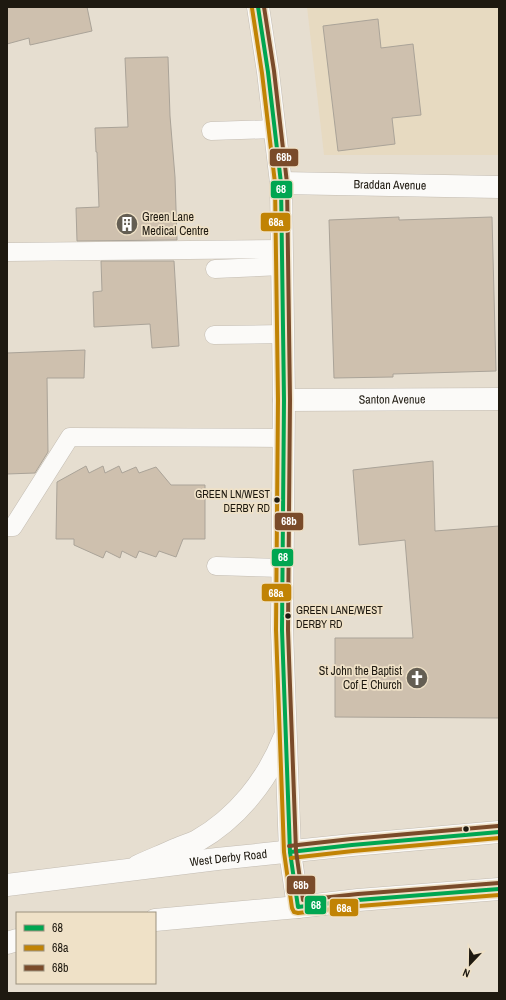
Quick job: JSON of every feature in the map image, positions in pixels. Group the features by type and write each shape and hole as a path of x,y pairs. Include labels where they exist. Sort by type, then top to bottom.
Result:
{"main road":[{"path":"258,7 268,72 281,183 284,400 282,630 290,852 298,907"},
{"name":"Braddan Avenue","path":"281,183 499,187"},
{"name":"Santon Avenue","path":"284,400 499,399"},
{"path":"126,870 196,841 213,830 231,815 253,793 268,771 278,753 286,733"},
{"name":"West Derby Road","path":"7,885 290,852 499,832"},
{"path":"156,920 358,900 499,889"}],"lane":[{"path":"211,131 275,129"},
{"path":"7,252 212,250 282,258"},
{"path":"215,269 282,258"},
{"path":"214,335 283,334"},
{"path":"7,527 13,527 70,437 284,438"},
{"path":"216,566 282,568"}],"shaded area":[{"path":"307,7 499,7 499,155 324,155"}],"building":[{"path":"7,7 87,7 92,31 30,45 29,38 7,44"},
{"path":"378,19 381,48 413,44 421,115 392,118 395,144 338,151 323,26"},
{"path":"168,57 177,240 77,241 76,208 99,207 95,128 128,127 125,58"},
{"path":"399,217 399,220 492,217 496,371 393,374 393,377 334,378 329,220"},
{"path":"101,261 174,261 179,346 152,348 150,324 94,327 93,292 102,291"},
{"path":"85,350 84,378 47,378 48,452 35,473 7,474 7,353"},
{"path":"433,461 435,531 499,526 499,718 335,717 335,638 413,638 405,540 359,545 353,470"},
{"path":"86,466 89,473 103,466 105,473 119,466 122,473 136,467 139,473 156,467 171,485 205,485 205,539 183,539 176,557 159,551 156,557 139,551 136,558 122,551 120,558 106,551 103,558 74,545 74,539 56,539 57,482"}],"transit line":[{"name":"68","path":"258,7 268,72 281,183 284,400 282,630 290,852 298,907 358,900 499,889"},
{"name":"68b","path":"264,7 274,71 287,183 290,400 288,630 296,851 303,900 358,894 499,883"},
{"name":"68a","path":"252,8 262,73 275,183 278,400 276,630 284,852 292,908 294,912 298,913 359,906 499,895"},
{"name":"68b","path":"289,846 498,826"},
{"name":"68","path":"290,852 499,832"},
{"name":"68a","path":"291,858 499,838"}],"place":[{"name":"Green Lane Medical Centre","path":"127,224"},
{"name":"GREEN LN/WEST DERBY RD","path":"277,500"},
{"name":"GREEN LANE/WEST DERBY RD","path":"288,616"},
{"name":"St John the Baptist Cof E Church","path":"417,678"}]}
